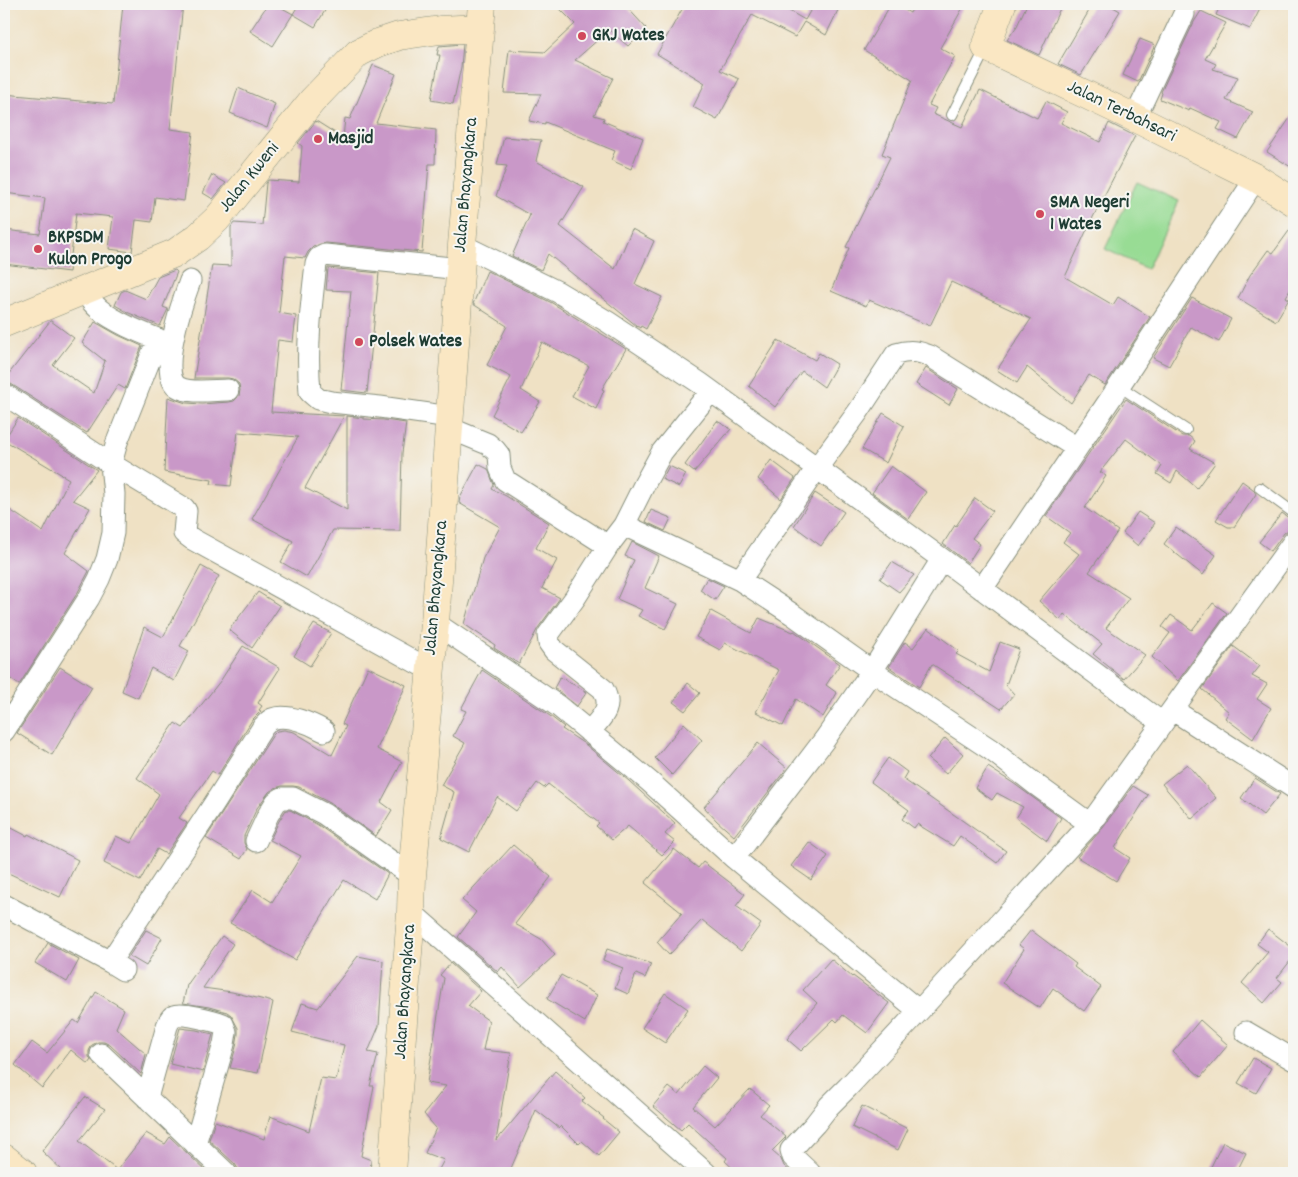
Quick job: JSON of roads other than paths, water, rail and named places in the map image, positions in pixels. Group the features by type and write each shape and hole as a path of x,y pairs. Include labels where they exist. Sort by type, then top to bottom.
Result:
{"street":[{"path":"986,47 1002,4"},
{"path":"1135,118 1184,14"},
{"name":"Jalan Bhayangkara","path":"392,1173 412,876 435,623 481,16"},
{"name":"Jalan Kweni","path":"4,323 175,253 198,237 217,219 312,101 358,53 378,43 399,36 440,30 481,16"},
{"name":"Jalan Terbahsari","path":"986,47 1256,178 1294,201"},
{"path":"982,589 1256,178"},
{"path":"608,546 505,480 500,468 499,455 495,450 449,422 380,407 331,402 318,398 310,392 308,370 311,307 316,264 319,258 325,255 462,257 549,288 575,302 711,391 982,589 1168,717 1294,788"},
{"path":"4,731 89,598 99,579 107,559 112,533 114,494 111,464 117,442 177,320 190,281"},
{"path":"84,290 100,310 118,321 165,342 171,355 171,379 174,384 190,391 228,390"},
{"path":"740,580 858,412 896,354 904,351 920,352 930,356 1077,448"},
{"path":"589,732 605,713 608,697 603,689 554,650 549,643 548,635 624,525 662,452 711,391"},
{"path":"4,394 111,464 184,508 186,511 184,533 192,539 430,670"},
{"path":"624,525 740,580 990,749 1090,824"},
{"path":"810,1173 793,1157 791,1150 829,1106 919,1011 1090,824 1294,541"},
{"path":"734,858 825,739 872,671 942,559"},
{"path":"435,623 558,706 650,782 734,858 919,1011"},
{"path":"4,906 117,966 216,800 263,727 271,719 281,717 314,725 324,731"},
{"path":"256,841 276,802 282,798 293,798 324,814 412,876"},
{"path":"411,912 706,1173"},
{"path":"147,1098 170,1018 175,1015 182,1015 223,1024 226,1032 224,1044 195,1144"},
{"path":"1246,1032 1294,1060"},
{"path":"102,1054 226,1173"},
{"path":"4,1158 23,1173"}],"lane":[{"path":"952,115 986,47"},
{"path":"1119,386 1186,430"},
{"path":"1260,488 1294,512"}],"place":[{"name":"GKJ Wates","path":"582,36"},
{"name":"Masjid","path":"318,139"},
{"name":"SMA Negeri 1 Wates","path":"1040,214"},
{"name":"BKPSDM Kulon Progo","path":"38,249"},
{"name":"Polsek Wates","path":"359,342"}]}
